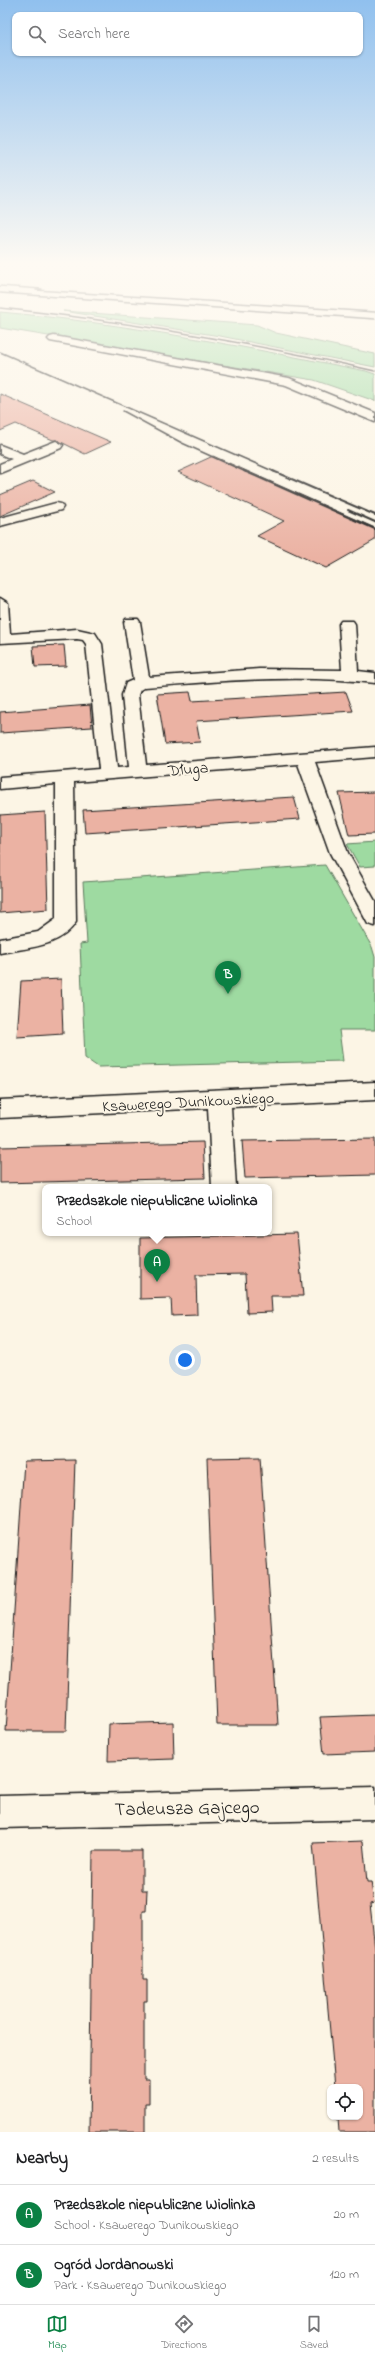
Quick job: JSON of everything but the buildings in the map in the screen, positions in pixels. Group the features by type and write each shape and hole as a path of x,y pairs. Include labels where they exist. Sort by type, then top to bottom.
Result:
{"street":[{"path":"166,359 289,382 375,418"},
{"path":"0,469 56,445"},
{"path":"0,449 23,459"},
{"path":"0,522 56,507"},
{"path":"0,603 3,639 77,634 89,636 94,644 110,775"},
{"path":"132,622 142,682"},
{"path":"347,624 350,675"},
{"path":"138,772 130,695 132,687 142,682 300,672 375,678"},
{"name":"Długa","path":"0,783 375,752"},
{"path":"305,758 339,853 375,919"},
{"path":"0,946 44,938 66,922 67,879 65,778"},
{"name":"Ksawerego Dunikowskiego","path":"0,1109 375,1091"},
{"path":"219,1099 224,1184"},
{"name":"Tadeusza Gajcego","path":"0,1812 375,1803"}],"green space":[{"path":"190,359 306,359 366,371 375,374 375,401 314,380"},
{"path":"337,359 375,359 375,367"},
{"path":"375,842 375,866 360,867 347,844"},
{"path":"325,865 372,947 375,957 375,1030 339,1030 343,1061 98,1067 85,1058 80,944 87,943 83,882"}],"railway":[{"path":"17,359 275,472"},
{"path":"321,359 375,371"},
{"path":"123,411 182,443 246,472"},
{"path":"244,471 375,529"},
{"path":"273,471 375,515"},
{"path":"348,510 375,522"}],"place":[{"name":"Ogród Jordanowski","path":"228,994"},
{"name":"Przedszkole niepubliczne Wiolinka","path":"157,1282"}]}
